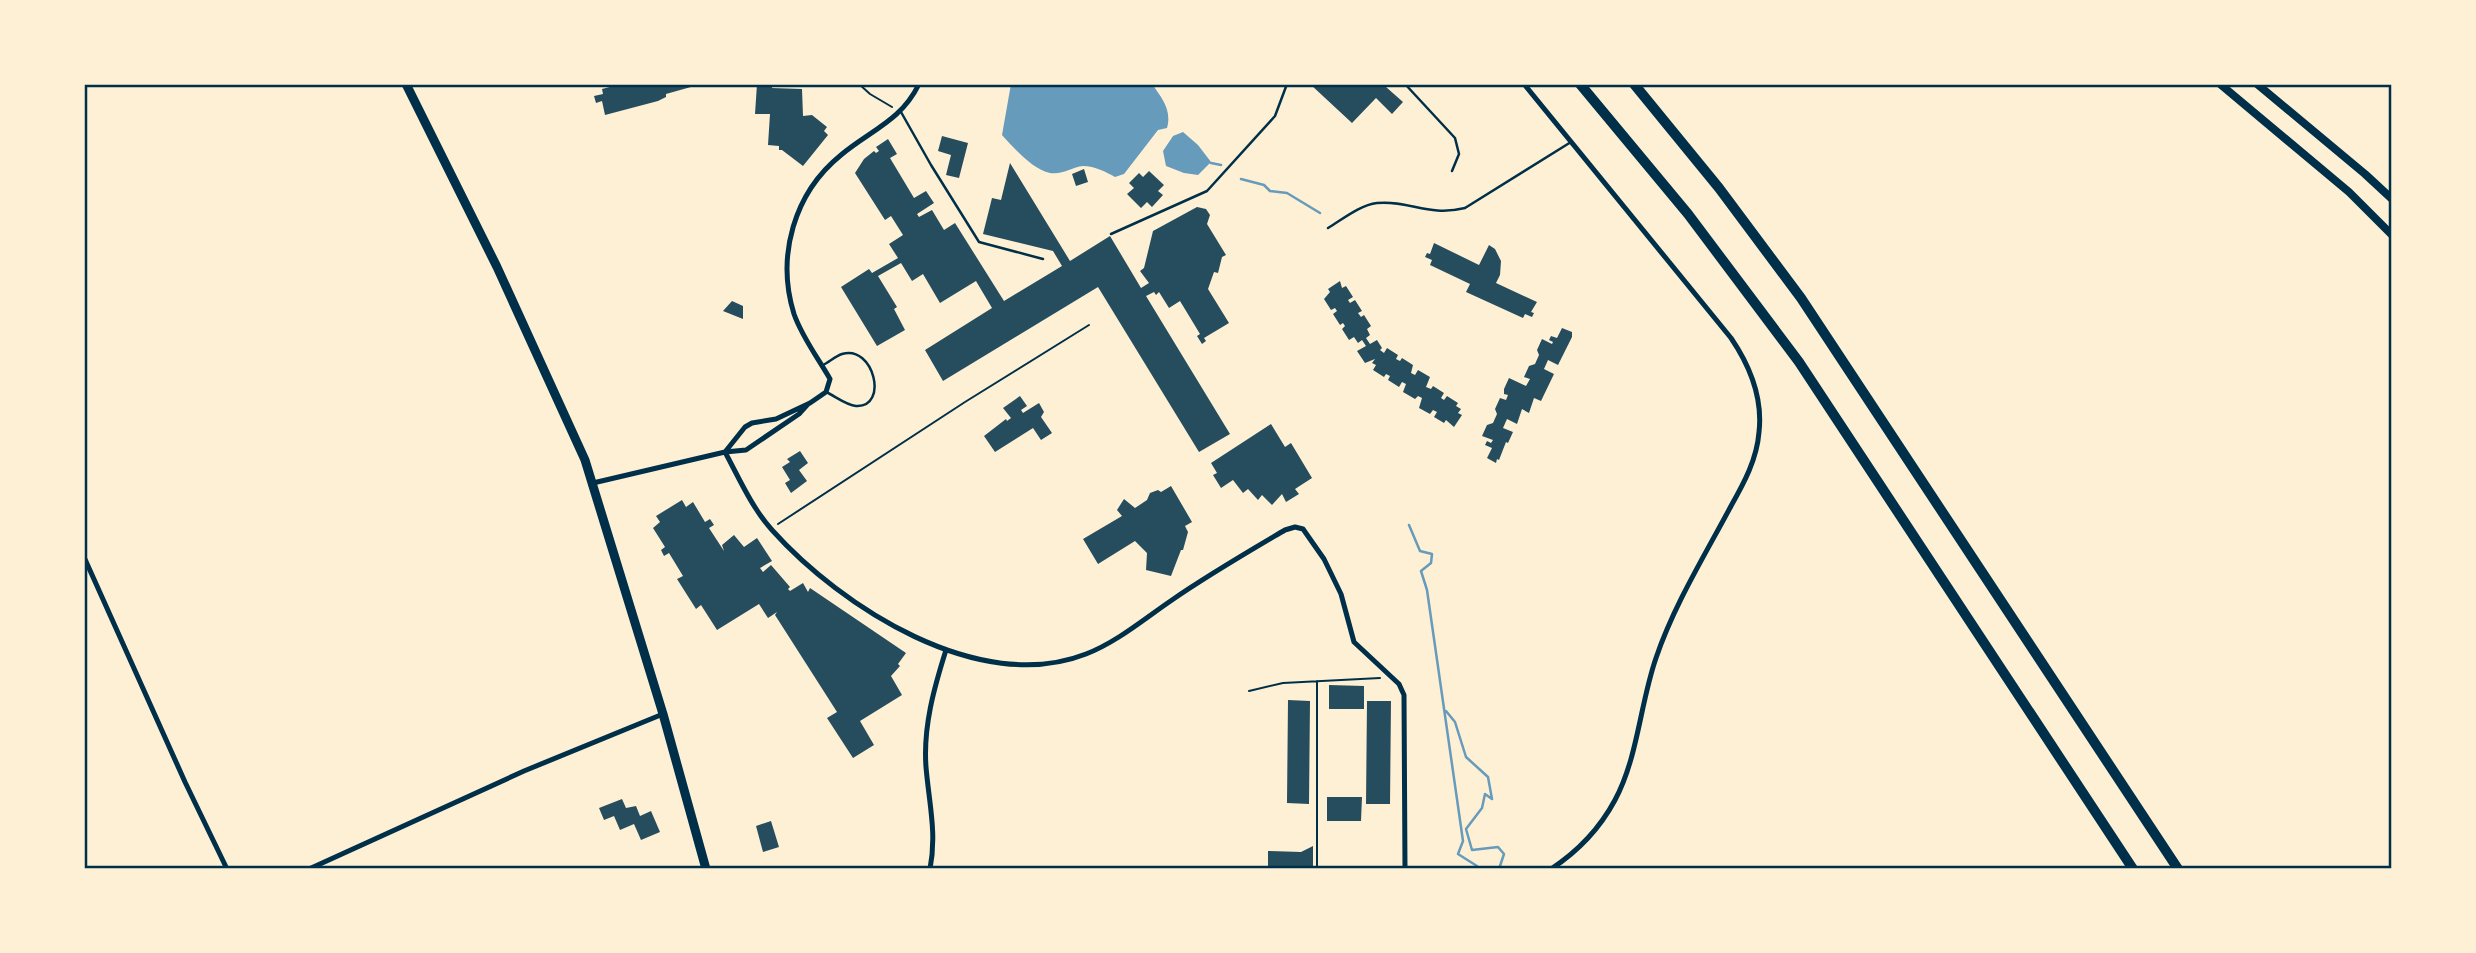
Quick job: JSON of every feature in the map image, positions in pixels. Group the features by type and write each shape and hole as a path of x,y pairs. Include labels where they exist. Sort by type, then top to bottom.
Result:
{"highway":[{"path":"1580,84 1688,214 1799,362 2133,869"},
{"path":"1633,84 1719,188 1794,287 2178,869"}],"main road":[{"path":"406,84 498,267 593,483 663,714 706,869"},
{"path":"2220,84 2349,192 2392,235"},
{"path":"2257,84 2365,174 2392,200"}],"street":[{"path":"725,452 752,423 776,419 826,393 830,379 795,316 788,289 786,263 790,233 799,210 825,171 841,155 901,111 919,84"},
{"path":"1524,84 1740,352 1754,383 1760,415 1759,432 1750,468 1675,611 1656,657 1629,766 1616,797 1587,839 1550,869"},
{"path":"593,483 725,452 746,450 799,414 810,403"},
{"path":"725,452 763,519 811,569 847,598 873,615 946,650 1020,664 1061,661 1088,653 1122,634 1228,563 1285,530 1295,527 1307,533 1324,559 1341,594 1354,642 1393,677 1404,695 1405,869"},
{"path":"84,557 227,869"},
{"path":"930,869 935,836 926,766 926,737 928,716 946,650"},
{"path":"309,869 524,771 663,714"}],"lane":[{"path":"1111,234 1207,191 1275,116 1287,84"},
{"path":"1405,84 1455,138 1459,154 1452,171"},
{"path":"901,111 930,165 979,242 1043,259"},
{"path":"1328,228 1355,211 1375,203 1447,212 1465,208 1572,141"},
{"path":"823,366 840,355 854,353 862,357 869,366 876,385 871,399 860,406 853,406 826,393"}],"path":[{"path":"859,84 892,108"},
{"path":"778,524 965,401 1089,326"},
{"path":"1249,691 1283,683 1393,677"},
{"path":"1317,681 1317,869"}],"water":[{"path":"1011,84 1152,84 1167,110 1167,128 1158,130 1124,174 1115,177 1096,168 1083,166 1050,173 1030,163 1002,135"},
{"path":"1183,132 1211,162 1198,175 1166,166 1163,151 1173,136"}],"building":[{"path":"621,84 698,85 666,94 666,97 658,101 605,115 602,101 596,103 594,96 603,94 602,89"},
{"path":"757,84 773,84 772,88 802,89 803,116 812,115 827,127 824,131 828,135 803,166 779,150 779,146 768,145 770,114 755,114"},
{"path":"1310,84 1389,84 1386,87 1403,102 1392,114 1376,98 1352,123"},
{"path":"942,136 968,143 959,178 946,175 951,155 938,151"},
{"path":"888,139 897,154 890,158 914,198 926,191 934,203 917,214 919,217 932,210 944,230 955,223 1004,301 1062,266 1053,251 983,234 992,198 1001,200 1010,163 1070,261 1110,236 1141,288 1149,283 1140,271 1144,268 1153,231 1197,207 1206,209 1210,215 1207,224 1226,255 1222,257 1218,273 1214,272 1208,289 1229,323 1204,338 1206,341 1202,344 1197,336 1200,334 1180,301 1169,308 1159,292 1146,296 1230,434 1199,452 1098,287 943,381 925,350 992,308 976,281 940,303 923,274 912,281 901,263 878,276 897,307 894,309 905,330 877,346 841,287 869,269 872,273 898,258 889,244 903,235 891,216 885,220 855,173 864,159 874,151 879,151 876,147"},
{"path":"1084,169 1088,182 1076,186 1072,174"},
{"path":"1149,171 1164,185 1158,191 1163,195 1152,207 1147,202 1141,208 1127,194 1134,188 1129,183 1139,173 1143,177"},
{"path":"1434,243 1479,265 1489,245 1495,249 1501,261 1500,275 1496,283 1537,302 1531,312 1534,313 1532,317 1525,314 1523,318 1466,292 1470,284 1430,265 1432,260 1425,257 1427,253 1430,254"},
{"path":"1340,281 1342,288 1346,286 1353,297 1348,300 1350,303 1355,300 1362,311 1358,313 1361,317 1364,315 1371,326 1367,329 1370,335 1366,338 1370,344 1377,340 1384,353 1387,348 1398,355 1396,359 1400,361 1402,358 1413,365 1411,373 1415,375 1418,370 1430,377 1426,387 1431,389 1433,386 1444,393 1441,398 1444,400 1447,396 1458,403 1456,406 1461,409 1458,413 1462,415 1454,427 1446,420 1444,423 1434,417 1437,412 1433,410 1430,414 1419,408 1422,398 1418,396 1415,399 1403,392 1406,384 1402,382 1399,387 1388,380 1390,376 1386,374 1384,377 1373,370 1376,365 1372,363 1375,359 1365,363 1357,351 1366,346 1362,340 1358,343 1354,337 1349,340 1342,329 1345,326 1343,323 1340,325 1333,314 1337,311 1335,308 1331,310 1324,299 1330,292 1328,289"},
{"path":"732,301 743,306 743,319 723,311"},
{"path":"1562,328 1572,332 1572,337 1558,365 1548,360 1544,369 1554,374 1541,401 1534,398 1529,413 1522,409 1517,424 1507,419 1503,428 1513,432 1496,463 1487,458 1492,448 1485,445 1487,441 1491,443 1493,440 1482,436 1487,425 1493,423 1500,398 1506,400 1508,395 1504,394 1504,389 1509,378 1526,386 1530,379 1524,377 1529,366 1535,364 1542,339 1552,344 1549,340 1551,336 1557,338"},
{"path":"1020,396 1027,406 1021,410 1023,413 1039,403 1044,412 1041,417 1052,433 1041,440 1033,428 995,452 984,436 1011,418 1003,408"},
{"path":"1271,424 1285,447 1291,443 1312,478 1295,489 1299,494 1286,502 1282,494 1272,505 1262,495 1258,500 1248,489 1243,493 1233,480 1221,488 1213,475 1217,473 1211,463"},
{"path":"800,451 808,463 799,470 807,481 791,493 785,483 790,480 782,467 790,462 787,459"},
{"path":"1171,486 1192,522 1185,526 1188,532 1183,550 1171,576 1146,570 1147,553 1135,541 1098,564 1083,539 1122,516 1117,510 1124,499 1135,508 1147,500 1150,493 1158,490 1161,492"},
{"path":"682,500 686,507 693,502 705,522 710,519 714,525 709,528 724,551 722,545 734,535 744,547 757,538 772,561 760,568 763,572 771,565 790,587 790,591 803,583 808,592 810,588 906,653 891,676 902,695 860,721 874,745 853,758 827,718 837,712 775,615 777,612 768,618 759,604 717,630 701,605 696,609 677,579 683,576 669,553 664,556 661,550 665,547 653,528 660,522 656,516"},
{"path":"1329,685 1364,686 1364,709 1329,709"},
{"path":"1288,700 1310,701 1309,804 1287,803"},
{"path":"1367,701 1391,701 1390,804 1366,804"},
{"path":"1327,797 1362,797 1361,821 1327,821"},
{"path":"622,799 626,808 636,806 640,816 651,811 660,832 641,840 634,824 620,830 614,816 604,820 599,808"},
{"path":"771,821 779,847 763,852 756,826"},
{"path":"1313,846 1313,869 1268,869 1268,851 1301,852"}],"waterway":[{"path":"1211,163 1221,165"},
{"path":"1241,179 1264,185 1270,191 1287,193 1320,213"},
{"path":"1409,525 1420,551 1432,554 1431,563 1421,571 1427,590 1463,841 1458,854 1478,869"},
{"path":"1446,711 1455,722 1466,757 1488,777 1492,799 1485,794 1482,808 1466,829 1472,850 1498,847 1504,854 1499,869"}]}
